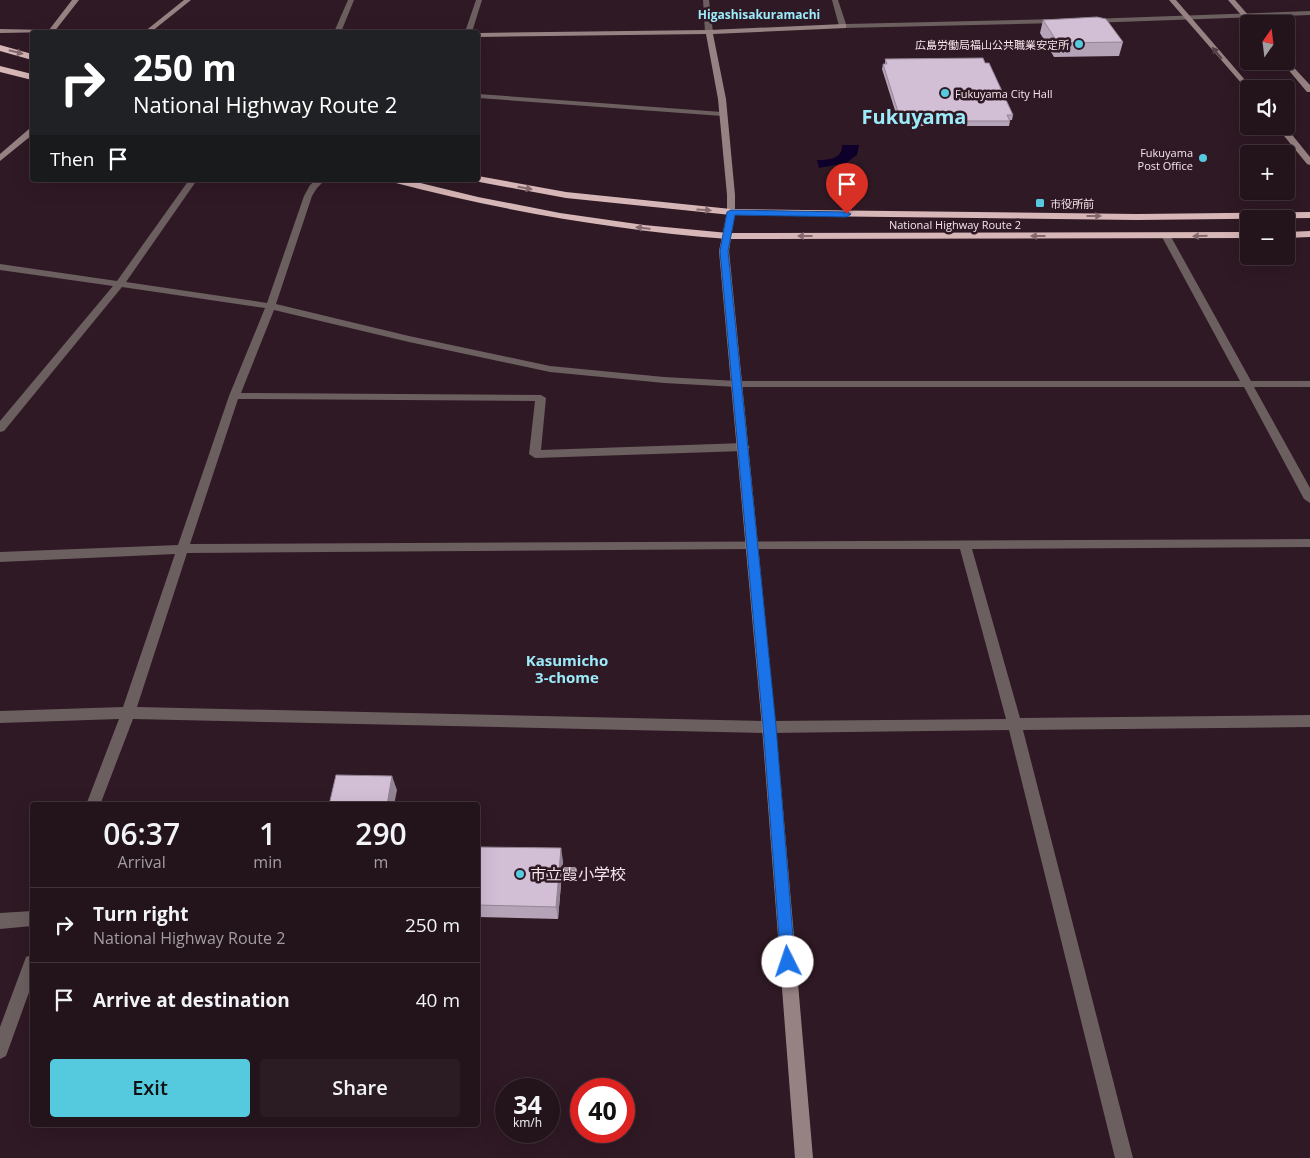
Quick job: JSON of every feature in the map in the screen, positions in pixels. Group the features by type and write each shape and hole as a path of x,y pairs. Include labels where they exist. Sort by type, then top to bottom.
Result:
{"highway":[{"path":"0,48 30,56"},
{"path":"2,71 30,77"},
{"name":"National Highway Route 2","path":"480,179 566,195 731,212 1137,217 1310,215"},
{"name":"National Highway Route 2","path":"404,182 571,219 690,234 728,236 1167,237 1240,235"},
{"path":"1295,235 1310,234"}],"street":[{"path":"52,30 76,0"},
{"path":"150,30 188,0"},
{"path":"337,30 351,0"},
{"path":"469,30 479,0"},
{"path":"706,0 709,32 722,98 731,212 724,251 769,726 804,1158"},
{"path":"835,0 843,26"},
{"path":"1172,0 1241,80"},
{"path":"1231,0 1245,15 1310,14"},
{"path":"1081,21 1240,15"},
{"path":"480,35 709,32 843,26 1071,21"},
{"path":"0,31 30,32"},
{"path":"1293,70 1310,90"},
{"path":"480,96 722,114"},
{"path":"0,158 30,133"},
{"path":"1288,135 1310,162"},
{"path":"0,428 119,285 192,182"},
{"path":"94,802 128,713 234,396 271,306 308,196 319,182"},
{"path":"1167,237 1249,384 1310,499"},
{"path":"0,267 271,306 419,341 550,369 664,380 737,384 1310,384"},
{"path":"234,396 541,398 535,454 744,447"},
{"path":"0,557 183,549 1310,544"},
{"path":"965,545 1015,725 1124,1158"},
{"path":"0,717 128,713 769,726 1310,721"},
{"path":"0,921 30,919"},
{"path":"0,1050 30,968"}],"shaded area":[{"path":"842,145 859,145 857,155 846,163 819,168 817,160 834,158 842,150"}],"building":[{"path":"1097,17 1106,19 1123,42 1058,43 1043,20"},
{"name":"Fukuyama City Hall","path":"983,58 985,63 989,63 1013,115 1007,115 1010,121 905,121 904,115 899,115 883,64 887,64 885,59"},
{"path":"336,775 392,776 388,802 330,802"},
{"name":"市立霞小学校","path":"480,847 561,848 556,907 480,905"}],"place":[{"name":"広島労働局福山公共職業安定所","path":"1079,44"},
{"name":"Fukuyama City Hall","path":"945,93"},
{"name":"Fukuyama Post Office","path":"1203,158"},
{"name":"市役所前","path":"1040,203"},
{"name":"市立霞小学校","path":"520,874"}],"district":[{"name":"Higashisakuramachi","path":"759,14"},
{"name":"Fukuyama","path":"914,116"},
{"name":"Kasumicho 3-chome","path":"567,668"}],"route":[{"path":"788,962 744,447 724,251 731,212 847,214"}]}
